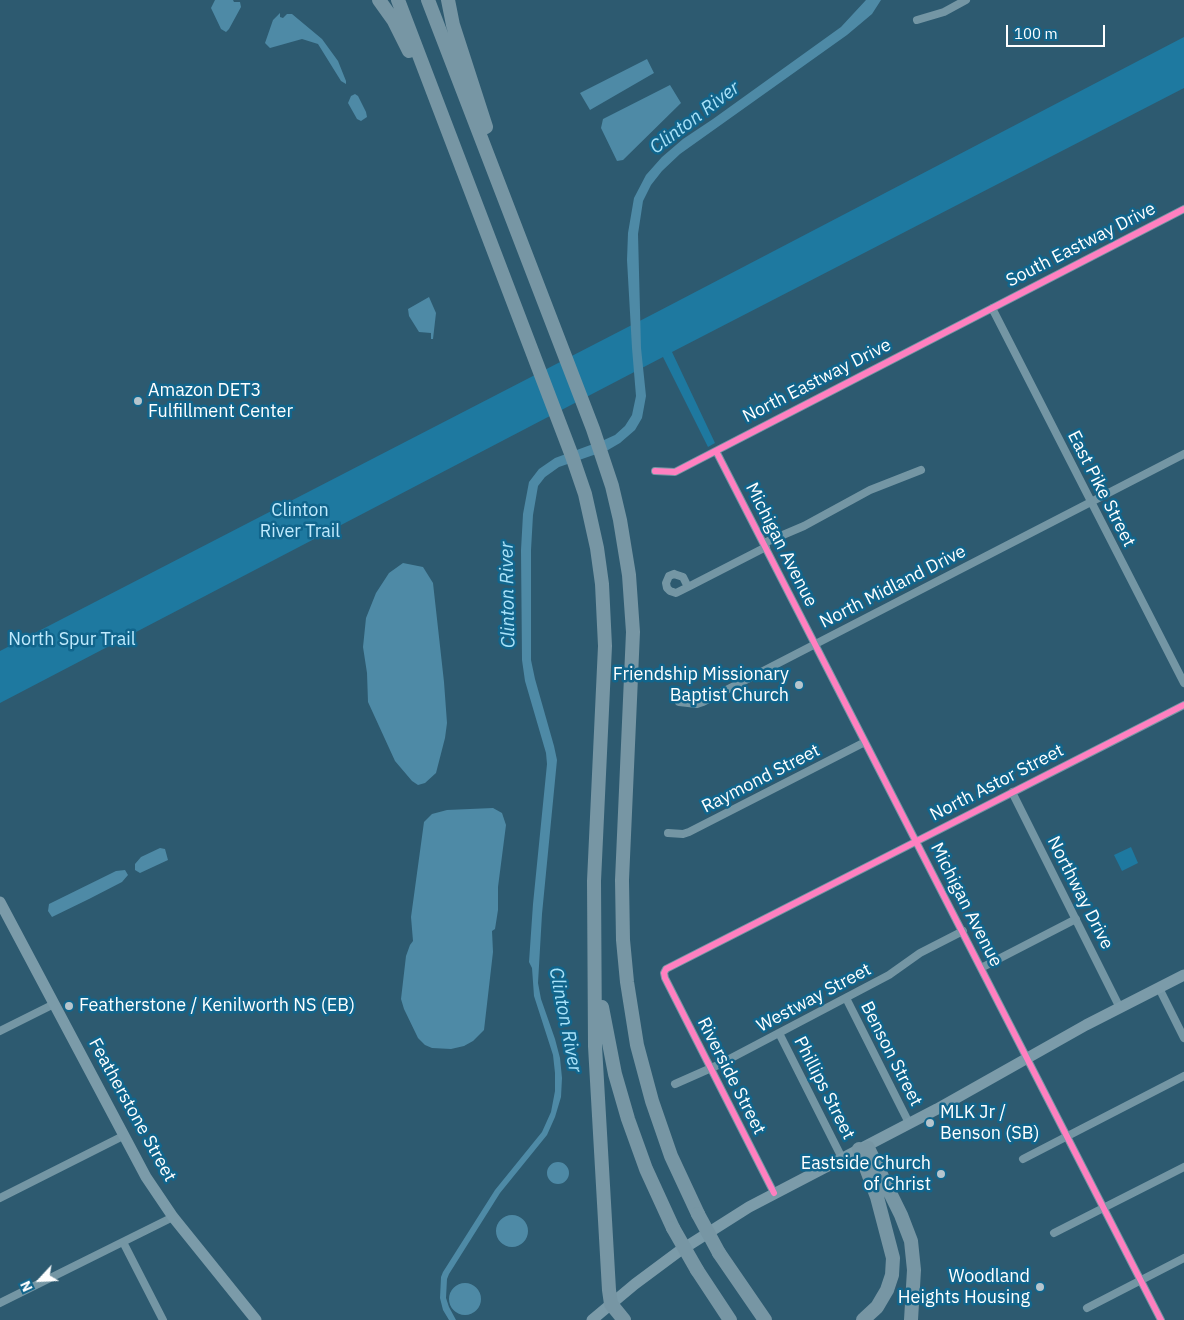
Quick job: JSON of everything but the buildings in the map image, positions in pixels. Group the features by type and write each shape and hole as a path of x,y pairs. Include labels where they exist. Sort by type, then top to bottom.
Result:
{"highway":[{"path":"379,0 401,35 450,135"},
{"path":"398,0 566,439 579,475 597,548 602,584 604,626 594,863 595,1046 611,1304 624,1320"},
{"path":"428,0 606,465 627,554 633,632 622,880 623,940 627,982 637,1045 652,1101 671,1156 698,1214 719,1253 761,1315 774,1320"},
{"path":"448,0 453,25 491,145 489,159"},
{"path":"595,954 605,1027 621,1096 646,1168 673,1228 697,1270 730,1320"},
{"path":"863,1147 893,1258 892,1275 887,1290 877,1307 863,1320"},
{"path":"863,1147 901,1215 911,1241 914,1270 911,1320"}],"main road":[{"name":"Featherstone Street","path":"0,902 4,921 54,1004 146,1177 173,1217 256,1320"},
{"path":"592,1320 658,1266 693,1242 774,1193 910,1123 1027,1057 1184,975"}],"street":[{"path":"917,20 944,12 966,0"},
{"name":"South Eastway Drive","path":"992,308 1184,208"},
{"name":"North Eastway Drive","path":"655,471 675,472 992,308"},
{"name":"East Pike Street","path":"992,308 1184,683"},
{"name":"Michigan Avenue","path":"716,451 1161,1320"},
{"name":"North Midland Drive","path":"679,702 697,704 703,702 1184,454"},
{"path":"688,587 870,490 921,470"},
{"name":"North Astor Street","path":"664,972 668,967 1184,704"},
{"name":"Raymond Street","path":"668,833 683,834 689,832 865,742"},
{"name":"Northway Drive","path":"1012,792 1120,1008"},
{"path":"982,968 1076,919"},
{"name":"Westway Street","path":"676,1084 893,974 920,953 963,931"},
{"name":"Riverside Street","path":"664,972 664,976 774,1193"},
{"path":"1159,988 1184,1038"},
{"name":"Benson Street","path":"846,998 910,1123"},
{"path":"0,1031 54,1004"},
{"name":"Phillips Street","path":"779,1033 842,1158"},
{"path":"1023,1159 1184,1076"},
{"path":"0,1198 123,1136"},
{"path":"1054,1233 1184,1167"},
{"path":"0,1303 173,1217"},
{"path":"123,1242 163,1320"},
{"path":"1087,1308 1184,1258"}],"green space":[{"name":"Clinton River Trail","path":"1184,37 1184,88 672,352 715,443 708,447 663,357 0,703 0,651 657,312"},
{"path":"1131,847 1138,863 1122,871 1114,855"}],"shaded area":[{"path":"215,0 240,2 241,7 226,32 221,29 211,8"},
{"path":"866,0 881,0 872,14 847,35 680,154 662,171 651,185 643,201 638,234 641,348 646,396 642,418 635,430 620,443 608,450 559,467 545,477 538,486 533,515 531,550 531,660 557,760 542,914 538,983 541,999 560,1058 561,1097 547,1135 500,1193 449,1274 446,1298 456,1320 449,1320 443,1310 440,1298 443,1272 495,1190 542,1132 551,1112 555,1091 553,1055 534,996 532,968 529,962 547,764 546,753 525,681 522,660 521,550 523,514 529,482 539,469 555,458 615,435 625,426 632,415 636,396 627,260 628,233 634,198 646,175 662,157 683,139 841,27"},
{"path":"280,13 280,17 283,18 287,14 292,14 322,39 338,61 346,84 341,81 318,44 302,39 270,48 265,43 273,20"},
{"path":"647,59 654,73 590,110 580,93"},
{"path":"670,85 681,103 623,160 617,161 601,128 603,119"},
{"path":"355,94 358,96 366,112 367,117 361,121 357,119 348,103 351,96"},
{"path":"429,297 436,313 433,339 431,339 431,333 419,332 409,316 408,309"},
{"path":"403,563 423,567 433,583 447,723 436,773 425,783 418,785 412,781 395,761 368,702 367,673 363,647 366,618 376,593 389,573"},
{"path":"493,808 502,813 506,825 498,887 498,910 495,929 492,931 493,952 484,1030 473,1041 464,1046 451,1049 432,1048 425,1045 418,1038 401,999 406,956 413,941 411,917 424,822 432,814 447,810"},
{"path":"160,848 165,849 168,860 140,873 135,870 135,864 141,857"},
{"path":"125,870 128,875 122,882 52,917 48,911 49,904 116,871"},
{"path":"554,1162 562,1162 569,1169 569,1177 562,1184 554,1184 547,1177 547,1169"},
{"path":"512,1215 518,1216 523,1220 527,1225 527,1237 523,1242 518,1246 512,1247 506,1246 501,1242 497,1237 496,1231 497,1225 501,1220 506,1216"},
{"path":"465,1283 471,1284 476,1288 480,1293 480,1305 476,1310 471,1314 465,1315 459,1314 454,1310 450,1305 449,1299 450,1293 454,1288 459,1284"}],"cycle path":[{"path":"655,471 675,472 1184,209"},
{"path":"716,451 1161,1320"},
{"path":"774,1193 665,978 664,973 666,969 1184,705"}],"place":[{"name":"Amazon DET3 Fulfillment Center","path":"138,401"},
{"name":"Friendship Missionary Baptist Church","path":"799,685"},
{"name":"Featherstone / Kenilworth NS (EB)","path":"69,1006"},
{"name":"MLK Jr / Benson (SB)","path":"930,1123"},
{"name":"Eastside Church of Christ","path":"941,1174"},
{"name":"Woodland Heights Housing","path":"1040,1287"}],"water label":[{"name":"Clinton River","path":"695,118"},
{"name":"Clinton River","path":"508,595"},
{"name":"Clinton River","path":"565,1020"}],"park label":[{"name":"North Spur Trail","path":"72,640"}]}
